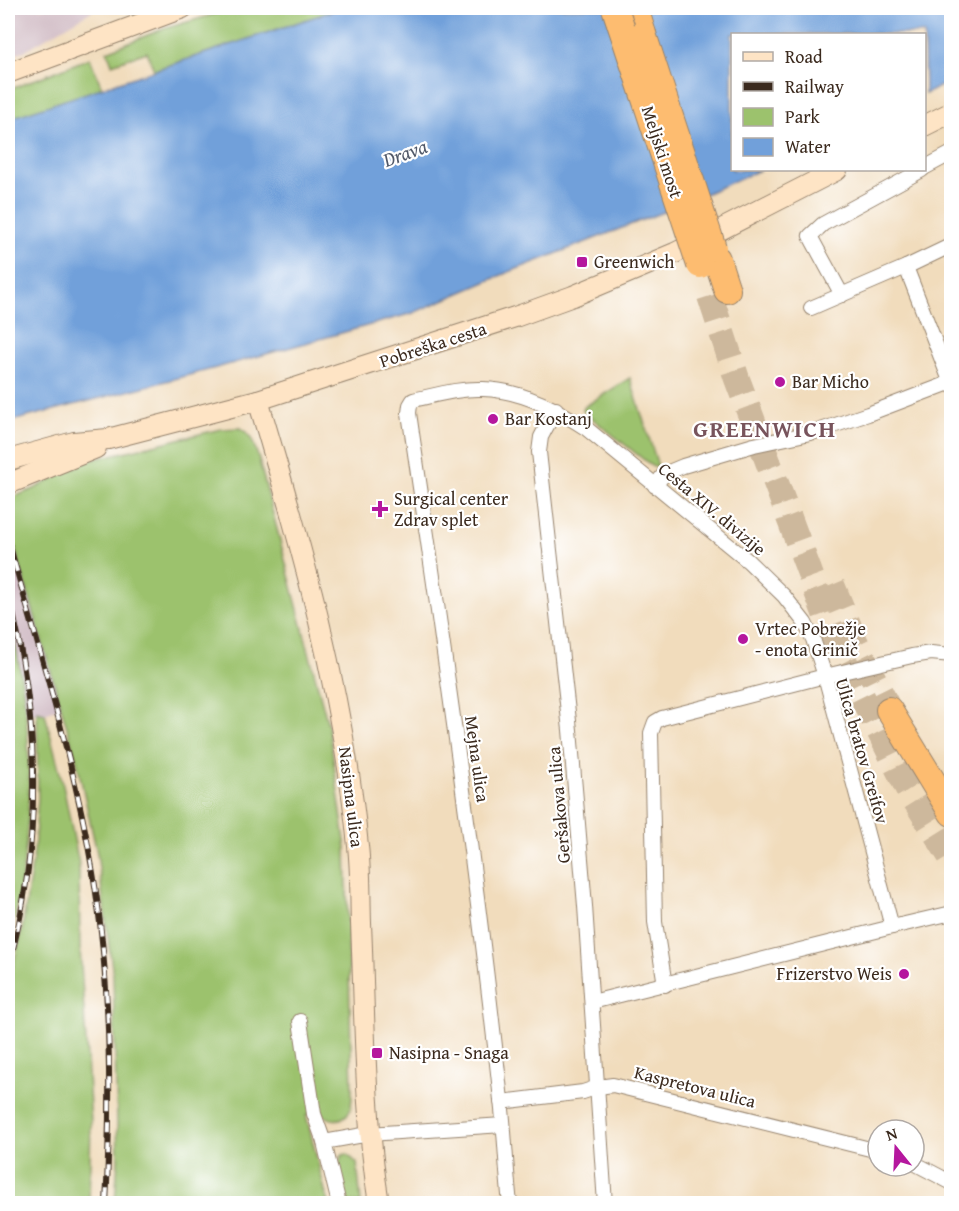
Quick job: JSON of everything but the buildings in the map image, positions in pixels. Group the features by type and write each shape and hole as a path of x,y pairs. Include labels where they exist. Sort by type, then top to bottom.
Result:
{"highway":[{"name":"Meljski most","path":"615,8 719,293"},
{"name":"Meljski most","path":"635,8 708,262"},
{"path":"889,710 951,813"}],"street":[{"path":"8,73 183,8"},
{"name":"Meljski most","path":"626,8 702,239"},
{"path":"926,125 951,112"},
{"path":"926,167 951,153"},
{"name":"Pobreška cesta","path":"8,460 75,442 108,439 258,400 515,317 646,266 835,171"},
{"path":"842,295 810,236 823,224 919,171"},
{"path":"811,308 951,245"},
{"path":"655,486 664,474 677,468 754,445 815,432 951,383 906,267"},
{"name":"Cesta XIV. divizije","path":"413,400 462,389 483,388 503,391 541,402 587,429 748,561 798,611 813,639 825,676"},
{"name":"Nasipna ulica","path":"258,400 312,590 327,652 346,753 358,848 369,1134 379,1203"},
{"name":"Mejna ulica","path":"413,400 409,413 441,622 501,1102 510,1203"},
{"name":"Geršakova ulica","path":"555,409 541,437 539,452 570,730 592,1002 605,1203"},
{"path":"8,484 93,449 108,439"},
{"path":"825,676 922,654 951,655"},
{"name":"Ulica bratov Greifov","path":"665,985 655,922 651,733 655,722 662,718 825,676 892,927"},
{"path":"592,1002 951,913"},
{"path":"300,1020 314,1114 324,1142 339,1203"},
{"name":"Kaspretova ulica","path":"501,1102 584,1092 597,1087 613,1085 866,1148"},
{"path":"324,1142 369,1134 503,1125"},
{"path":"926,1169 951,1183"}],"shaded area":[{"path":"8,8 97,8 24,51 13,54 8,51"},
{"path":"8,518 61,707 45,713 26,713 8,614"}],"green space":[{"path":"236,8 341,8 154,70 147,52 112,64 107,51 163,29"},
{"path":"90,58 102,88 8,119 8,90"},
{"path":"630,378 658,466 653,467 583,411 584,407"},
{"path":"240,428 250,437 259,460 329,729 346,848 351,1105 349,1112 338,1120 329,1118 318,1111 306,1115 328,1203 115,1203 118,1159 113,976 97,853 77,762 13,541 8,518 8,499 34,489 86,461 221,429"},
{"path":"8,614 24,697 29,781 28,823 23,865 8,948"},
{"path":"37,711 45,713 79,864 80,948 91,1122 89,1203 8,1203 8,986 22,930 34,852 38,798"},
{"path":"347,1154 357,1163 361,1203 346,1203 337,1170 342,1155"}],"water":[{"name":"Drava","path":"341,8 951,8 951,81 926,94 926,33 731,33 731,171 758,171 663,212 504,274 413,313 216,368 8,422 8,119"}],"tunnel":[{"path":"710,296 737,379 838,648 908,789 952,859"},
{"path":"832,585 855,641 889,710"}],"railway":[{"path":"8,540 66,747 93,873 107,996 109,1121 106,1204"},
{"path":"8,593 19,639 26,686 33,780 32,827 27,874 8,967"}],"place":[{"name":"Greenwich","path":"582,262"},
{"name":"Bar Micho","path":"780,382"},
{"name":"Bar Kostanj","path":"493,419"},
{"name":"Surgical center Zdrav splet","path":"380,509"},
{"name":"Vrtec Pobrežje - enota Grinič","path":"743,639"},
{"name":"Frizerstvo Weis","path":"904,974"},
{"name":"Nasipna - Snaga","path":"377,1053"}],"district":[{"name":"GREENWICH","path":"765,429"}]}
